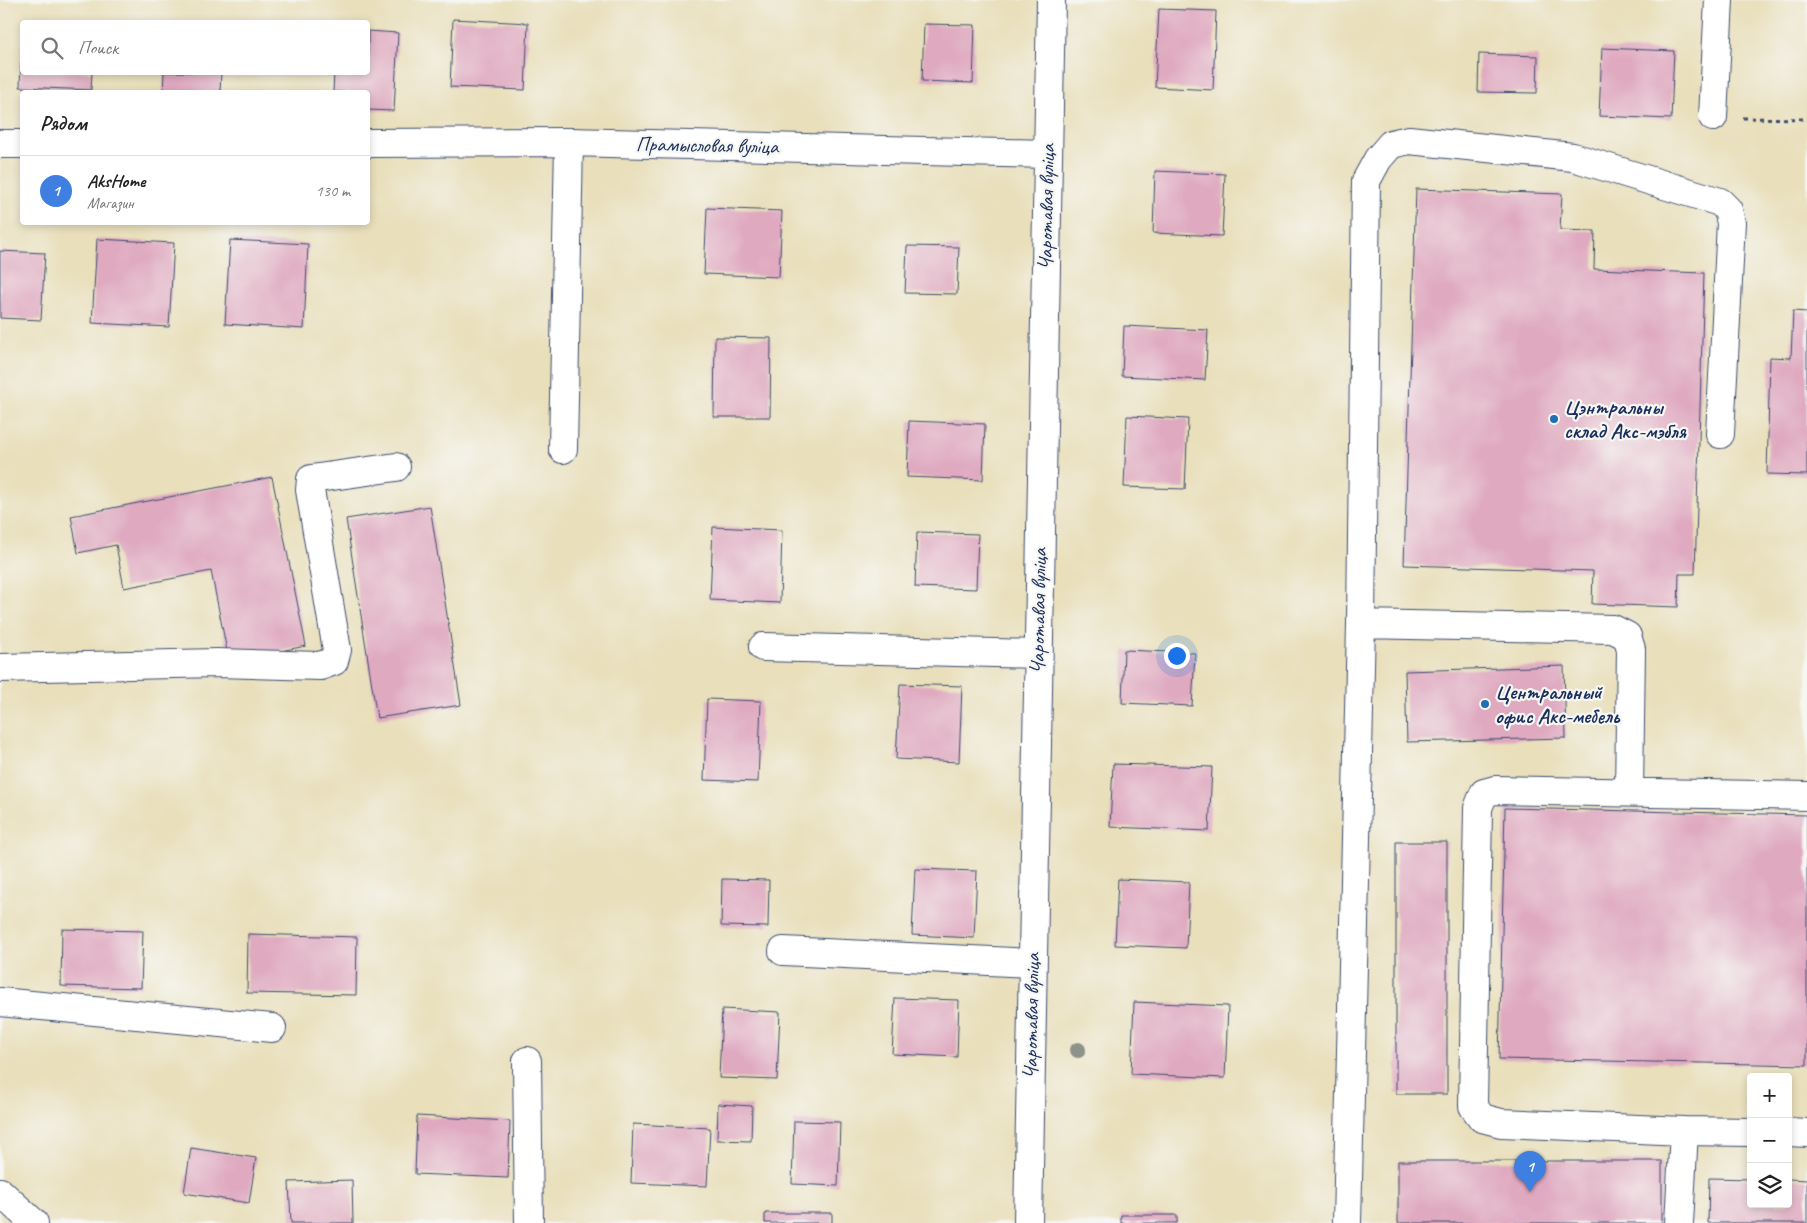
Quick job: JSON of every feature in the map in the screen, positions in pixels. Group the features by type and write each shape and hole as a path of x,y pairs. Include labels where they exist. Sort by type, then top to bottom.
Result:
{"street":[{"name":"Чаротавая вуліца","path":"1028,1223 1051,0"},
{"path":"1713,117 1719,0"},
{"path":"1347,1223 1361,624 1366,181 1378,159 1391,144 1408,140 1573,157 1720,202 1728,210 1731,223 1720,434"},
{"name":"Прамысловая вуліца","path":"370,143 569,142 1047,154"},
{"path":"563,449 569,142"},
{"path":"0,144 20,144"},
{"path":"0,668 217,663 320,666 334,660 337,650 310,490 311,478 396,467"},
{"path":"1361,624 1613,629 1627,636 1631,649 1629,792"},
{"path":"763,647 1038,654"},
{"path":"1747,1132 1501,1123 1482,1118 1473,1106 1478,808 1484,793 1495,790 1807,796"},
{"path":"783,951 1032,963"},
{"path":"0,1002 272,1028"},
{"path":"527,1061 529,1223"},
{"path":"1679,1223 1684,1131"},
{"path":"1792,1132 1807,1132"},
{"path":"0,1192 34,1223"}],"path":[{"path":"1713,117 1807,119"}],"building":[{"path":"1159,9 1216,11 1213,90 1155,87"},
{"path":"453,19 528,23 525,90 450,87"},
{"path":"924,24 975,25 973,83 922,81"},
{"path":"370,31 398,33 394,111 370,110 370,90 333,90 334,75 370,75"},
{"path":"1602,48 1674,51 1671,119 1599,116"},
{"path":"1479,54 1538,56 1537,93 1478,92"},
{"path":"20,75 92,75 91,90 20,87"},
{"path":"164,75 221,75 220,90 163,90"},
{"path":"1155,171 1225,174 1222,236 1153,233"},
{"name":"Цэнтральны склад Акс-мэбля","path":"1416,189 1562,194 1560,230 1595,231 1594,269 1704,273 1695,574 1679,574 1678,607 1592,604 1593,571 1404,565"},
{"path":"707,208 782,211 779,277 704,274"},
{"path":"97,239 174,243 169,327 92,323"},
{"path":"230,240 308,244 304,329 225,324"},
{"path":"907,246 959,247 957,294 905,293"},
{"path":"0,251 45,253 41,320 0,318"},
{"path":"1793,311 1807,312 1807,475 1767,474 1770,357 1791,358"},
{"path":"1124,326 1208,330 1205,380 1122,376"},
{"path":"715,337 771,338 770,417 714,417"},
{"path":"1127,416 1188,419 1185,489 1124,487"},
{"path":"909,421 985,424 983,480 907,477"},
{"path":"272,477 306,646 229,661 211,571 124,588 116,545 78,553 71,516"},
{"path":"430,506 461,705 377,718 346,519"},
{"path":"713,527 782,530 780,603 710,600"},
{"path":"917,532 978,534 976,589 915,587"},
{"path":"1124,650 1195,653 1192,706 1122,703"},
{"name":"Центральный офис Акс-мебель","path":"1564,666 1566,738 1407,742 1405,671"},
{"path":"900,684 962,686 959,762 896,759"},
{"path":"707,699 761,701 758,782 704,780"},
{"path":"1113,764 1212,767 1209,831 1110,827"},
{"path":"1505,808 1807,815 1807,1065 1499,1059"},
{"path":"1396,842 1447,842 1447,1094 1396,1094"},
{"path":"915,869 977,871 974,938 912,935"},
{"path":"722,879 769,880 768,927 721,926"},
{"path":"1118,879 1189,882 1186,948 1115,945"},
{"path":"62,929 143,931 141,988 61,986"},
{"path":"248,934 357,937 356,995 247,993"},
{"path":"895,998 959,1000 957,1057 892,1054"},
{"path":"1134,1002 1228,1006 1225,1078 1131,1074"},
{"path":"722,1009 780,1012 777,1080 719,1078"},
{"path":"718,1104 752,1106 751,1141 717,1140"},
{"path":"417,1116 510,1121 508,1178 415,1174"},
{"path":"794,1121 840,1122 838,1186 792,1184"},
{"path":"633,1124 710,1128 707,1186 631,1183"},
{"path":"191,1148 256,1158 249,1203 184,1193"},
{"path":"1398,1161 1662,1161 1662,1223 1398,1223"},
{"path":"1709,1178 1747,1179 1747,1208 1792,1208 1792,1179 1807,1180 1807,1223 1708,1223"},
{"path":"352,1180 353,1223 291,1223 289,1182"},
{"path":"765,1213 832,1213 832,1223 765,1223"},
{"path":"1121,1215 1177,1215 1177,1223 1121,1223"}],"place":[{"name":"Цэнтральны склад Акс-мэбля","path":"1554,419"},
{"name":"Центральный офис Акс-мебель","path":"1485,704"},
{"name":"AksHome","path":"1530,1192"}]}
